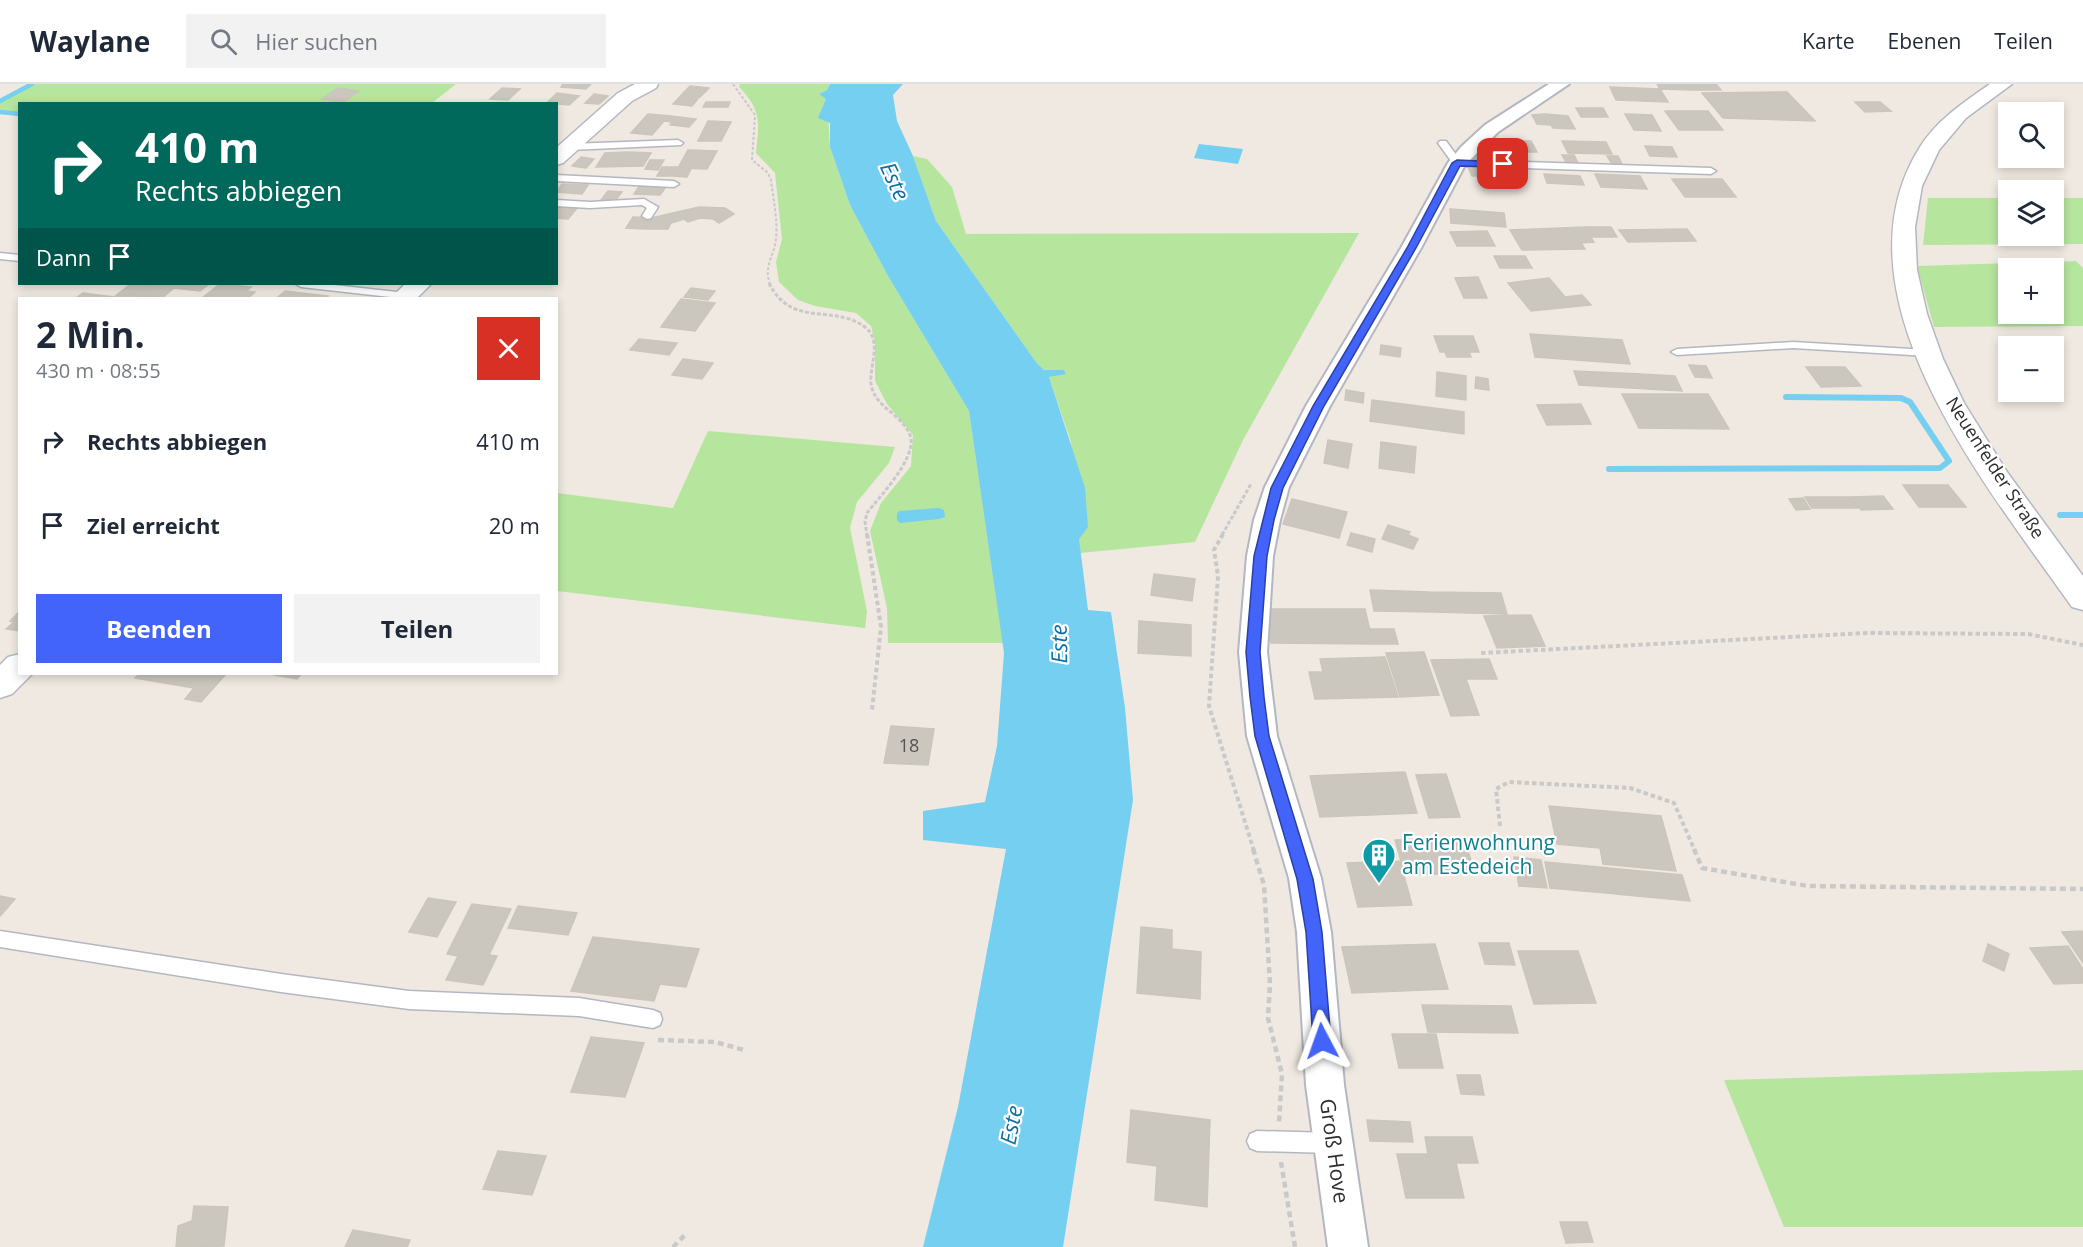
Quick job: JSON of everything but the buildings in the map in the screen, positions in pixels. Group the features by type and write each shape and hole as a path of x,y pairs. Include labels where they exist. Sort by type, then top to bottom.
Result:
{"main road":[{"path":"563,153 625,98 649,84"},
{"name":"Neuenfelder Straße","path":"2003,84 1966,108 1937,135 1917,166 1906,197 1903,231 1905,262 1913,307 1928,353 1951,404 1976,445 2083,599"},
{"path":"0,685 18,668"}],"street":[{"name":"Groß Hove","path":"1348,1247 1325,1085 1314,932 1305,879 1261,726 1253,652 1260,556 1277,488 1318,406 1412,248 1450,153 1466,151 1501,120 1561,84"}],"lane":[{"path":"563,153 678,143"},
{"path":"1450,153 1711,171"},
{"path":"558,178 674,184"},
{"path":"558,203 590,205 644,202 653,207 648,216"},
{"path":"0,255 18,258"},
{"path":"312,285 409,293"},
{"path":"1677,352 1793,345 1928,353"},
{"path":"0,939 409,1000 579,1007 653,1018"},
{"path":"1267,1141 1334,1143"}],"path":[{"path":"733,84 755,114 752,160 768,173 771,180 776,238 766,272 773,291 791,309 849,319 866,327 874,345 871,386 874,394 903,424 911,440 909,452 902,465 867,513 865,522 881,627 872,710"},
{"path":"1214,550 1218,576 1209,706 1263,885 1270,984 1268,1018 1282,1074 1267,1141 1295,1247"},
{"path":"1481,653 1867,633 2028,633 2083,645"},
{"path":"1500,826 1496,789 1509,782 1630,788 1674,803 1702,868 1808,886 2083,889"},
{"path":"654,1040 715,1042 744,1050"},
{"path":"673,1247 687,1233"}],"green space":[{"path":"32,84 456,84 433,102 18,102 18,114 0,112 0,101"},
{"path":"740,84 830,84 827,90 819,94 827,99 830,147 850,205 888,276 969,411 1003,643 888,643 887,608 870,531 881,503 911,466 913,435 887,404 875,381 875,342 871,326 856,313 815,306 798,300 779,282 776,262 782,239 775,173 756,153 757,117 752,103 739,87"},
{"path":"913,156 927,159 952,187 966,234 1359,233 1243,440 1195,542 1080,553 1071,442 1049,377 1066,373 1063,370 1044,370 1036,362 936,221"},
{"path":"1928,198 1998,198 1998,245 1923,245"},
{"path":"2064,198 2083,198 2083,244 2064,244"},
{"path":"2064,261 2076,261 2083,268 2083,326 1934,327 1917,266 1998,263 1998,324 2064,324"},
{"path":"708,431 895,447 889,463 857,502 850,528 867,611 865,628 558,591 558,493 673,508"},
{"path":"2083,1070 2083,1227 1784,1227 1724,1080"}],"water":[{"name":"Este","path":"830,84 903,84 893,95 897,121 913,156 936,221 1036,362 1044,370 1064,370 1066,374 1049,377 1085,488 1088,527 1079,539 1088,610 1111,612 1125,708 1133,800 1063,1247 923,1247 958,1107 1006,849 923,840 923,811 985,802 997,746 1004,653 969,411 888,276 850,205 830,147 830,123 818,118 826,99 819,94 827,90"},
{"path":"1199,144 1243,149 1238,164 1194,158"},
{"path":"939,508 944,510 945,517 900,523 897,520 899,511"}],"waterway":[{"path":"0,101 32,84"},
{"path":"0,112 18,114"},
{"path":"1609,469 1940,468 1949,461 1910,402 1901,398 1786,397"},
{"path":"2060,515 2083,515"}],"place":[{"name":"Ferienwohnung am Estedeich","path":"1379,884"}],"route":[{"path":"1322,1041 1314,932 1305,879 1262,736 1257,697 1253,652 1260,556 1277,488 1318,406 1412,248 1457,163 1503,164"}]}
